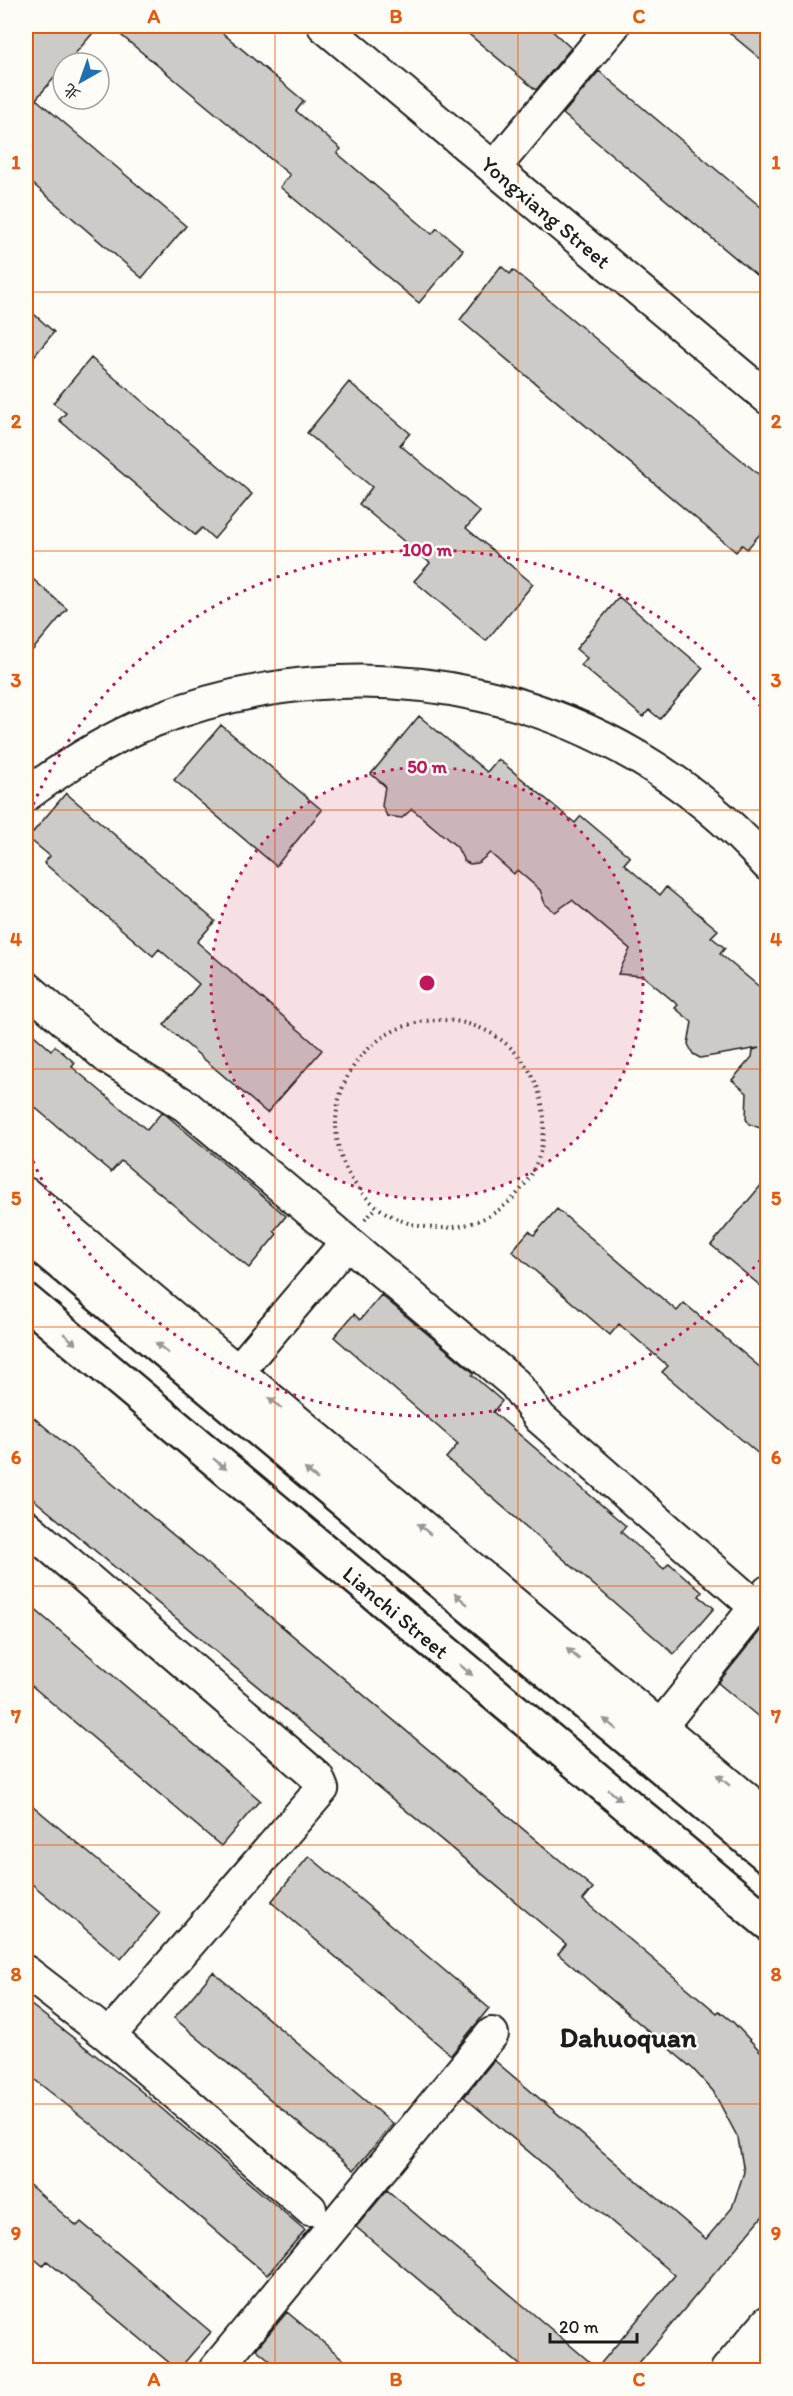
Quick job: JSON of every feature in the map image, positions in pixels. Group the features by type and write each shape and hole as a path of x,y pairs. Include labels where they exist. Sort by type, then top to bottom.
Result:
{"main road":[{"path":"26,1234 768,1856"},
{"name":"Lianchi Street","path":"26,1301 768,1923"}],"street":[{"name":"Yongxiang Street","path":"324,26 768,398"},
{"path":"494,168 613,26"},
{"path":"26,795 60,770 103,744 148,722 196,705 294,684 395,681 445,687 494,697 543,712 589,731 634,754 677,782 716,813 768,865"},
{"path":"26,987 107,1057 186,1106 515,1384 540,1418 762,1599 660,1727"},
{"path":"26,1194 768,1817"},
{"path":"237,1372 347,1242"},
{"path":"26,1526 317,1777 322,1789 109,2036"},
{"path":"26,1972 109,2036 310,2209"},
{"path":"215,2370 492,2034"},
{"path":"727,2370 768,2322"}],"path":[{"path":"440,1020 462,1022 483,1029 519,1055 531,1073 540,1093 545,1115 540,1158 530,1178 501,1210 482,1221 462,1227 441,1229 419,1227 399,1220 376,1207 351,1178 342,1159 337,1138 336,1117 340,1095 348,1075 361,1056 377,1041 396,1029 418,1022 440,1020"}],"building":[{"path":"26,26 99,26 77,51 51,51 51,82 36,99 186,226 142,278 26,178"},
{"path":"110,26 214,26 304,101 296,111 341,149 337,153 432,234 437,228 463,250 419,303 280,187 290,175"},
{"path":"459,26 547,26 571,48 536,90"},
{"path":"721,26 768,26 768,65"},
{"path":"599,71 768,213 768,285 563,114"},
{"path":"501,266 510,274 513,270 768,482 768,525 747,549 742,545 736,552 460,320"},
{"path":"26,307 54,332 26,366"},
{"path":"91,358 252,494 214,539 202,528 195,535 59,420 66,413 53,403"},
{"path":"349,382 410,433 400,445 480,512 466,528 533,584 486,641 414,581 430,563 359,504 372,487 307,433"},
{"path":"26,573 67,609 26,658"},
{"path":"619,597 703,668 660,719 649,710 643,717 581,665 587,658 576,649"},
{"path":"419,716 487,772 498,759 575,823 581,816 630,857 624,864 660,895 666,887 718,930 711,937 725,948 720,954 768,994 768,1131 749,1124 746,1119 747,1093 732,1080 752,1057 753,1050 759,1048 700,1058 693,1054 688,1044 692,1022 675,1008 678,1005 643,976 618,974 630,949 572,900 555,912 545,904 540,890 517,870 514,874 490,853 478,863 470,864 464,861 457,847 412,809 402,818 387,816 382,806 385,786 371,774"},
{"path":"221,725 322,810 276,866 174,780"},
{"path":"66,793 215,921 197,942 322,1050 267,1113 164,1025 199,984 159,949 153,956 44,863 50,856 28,838"},
{"path":"26,1028 51,1050 55,1046 75,1063 72,1067 147,1130 162,1112 165,1114 286,1216 274,1231 277,1234 249,1268 121,1161 111,1172 26,1100"},
{"path":"768,1177 768,1292 711,1245"},
{"path":"557,1209 677,1311 684,1303 768,1374 768,1462 662,1372 668,1366 619,1324 610,1335 512,1251 529,1231 534,1235"},
{"path":"381,1295 474,1373 472,1375 502,1401 493,1412 626,1526 621,1532 664,1569 669,1563 702,1592 699,1596 714,1608 674,1654 446,1458 458,1444 334,1337 354,1314 360,1320"},
{"path":"26,1411 593,1888 583,1900 717,2013 719,2011 733,2022 763,2054 768,2066 768,2210 633,2370 526,2370 356,2227 387,2190 597,2368 675,2275 464,2097 494,2060 706,2239 732,2208 744,2172 738,2138 713,2091 693,2069 558,1954 566,1944 26,1493"},
{"path":"26,1602 260,1800 221,1846 26,1681"},
{"path":"768,1621 768,1725 718,1683"},
{"path":"26,1800 160,1913 121,1959 26,1879"},
{"path":"309,1856 489,2008 451,2055 271,1902"},
{"path":"213,1972 393,2124 354,2170 174,2018"},
{"path":"26,2001 135,2086 305,2230 267,2275 91,2124 26,2073"},
{"path":"26,2182 77,2226 81,2222 211,2332 178,2370 47,2261 43,2266 26,2252"},
{"path":"287,2312 356,2370 282,2370 256,2349"}],"district":[{"name":"Dahuoquan","path":"628,2037"}]}
